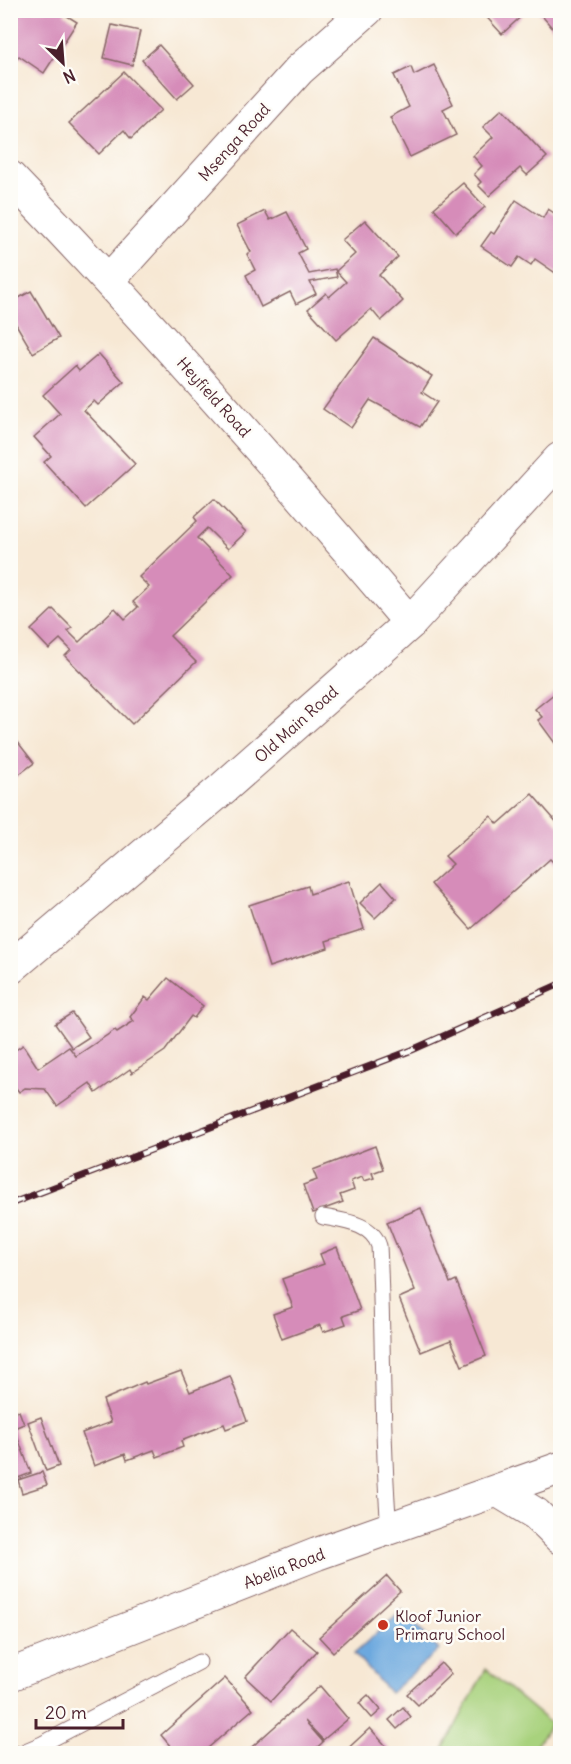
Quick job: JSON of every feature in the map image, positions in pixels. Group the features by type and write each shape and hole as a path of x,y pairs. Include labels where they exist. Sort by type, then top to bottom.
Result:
{"street":[{"name":"Msenga Road","path":"109,280 299,70 367,10"},
{"name":"Heyfield Road","path":"10,177 109,280 306,501 410,622"},
{"name":"Old Main Road","path":"10,968 222,789 410,622 561,459"},
{"name":"Abelia Road","path":"10,1675 317,1554 561,1467"},
{"path":"498,1491 536,1514 561,1538"}],"lane":[{"path":"323,1217 367,1230 376,1237 379,1246 385,1397 383,1459 389,1529"},
{"path":"18,1754 42,1744 199,1662"}],"green space":[{"path":"486,1669 551,1724 531,1753 441,1753"}],"water":[{"path":"403,1610 439,1650 390,1693 354,1653"}],"building":[{"path":"10,10 67,10 64,14 77,22 44,73 19,56 10,69"},
{"path":"480,10 528,10 502,34"},
{"path":"537,10 560,10 560,24 554,30"},
{"path":"112,25 140,31 132,65 104,58"},
{"path":"159,45 194,84 177,99 142,60"},
{"path":"434,65 453,104 443,109 456,135 410,157 390,117 409,107 394,75 411,67 414,75"},
{"path":"124,72 161,110 131,139 124,130 99,154 69,123"},
{"path":"502,109 547,157 527,175 520,168 489,196 478,185 481,182 474,174 482,166 473,156 493,137 483,127"},
{"path":"463,183 485,207 456,233 434,208"},
{"path":"516,200 543,218 548,209 560,217 560,276 535,259 531,265 519,257 512,267 481,246 491,232 494,234"},
{"path":"265,211 270,220 287,212 306,249 298,253 309,274 335,269 337,277 310,282 316,294 296,304 290,292 261,307 246,275 255,270 247,254 251,252 237,225"},
{"path":"365,220 398,257 379,275 403,301 381,321 371,309 336,340 308,309 326,293 329,297 346,282 336,271 355,254 342,240"},
{"path":"31,291 59,338 33,353 10,314 10,303"},
{"path":"374,338 432,376 422,392 437,402 420,427 370,400 351,428 323,409"},
{"path":"99,354 124,382 98,405 94,401 84,410 135,464 86,508 44,462 51,456 34,437 60,414 43,395 75,366 79,371"},
{"path":"214,499 246,532 228,549 207,528 197,538 233,575 170,636 196,662 132,724 65,656 71,650 60,639 49,649 31,630 53,609 72,628 68,631 79,642 115,608 125,619 138,607 133,602 149,587 139,577 197,521 194,517"},
{"path":"560,689 560,750 538,720 542,717 535,709"},
{"path":"10,732 34,763 10,781"},
{"path":"532,794 560,826 560,859 555,864 550,859 471,929 431,884 453,864 445,856 491,816 498,824"},
{"path":"349,881 364,929 326,941 328,948 269,967 249,905 308,886 310,894"},
{"path":"382,882 396,898 375,918 360,903"},
{"path":"168,978 203,1006 194,1018 191,1016 165,1051 132,1073 130,1069 96,1093 90,1083 57,1106 45,1089 25,1088 19,1092 10,1080 10,1054 23,1045 38,1068 69,1047 76,1056 115,1030 117,1032 134,1021 130,1017 145,997 149,1000"},
{"path":"72,1013 89,1037 72,1048 55,1024"},
{"path":"375,1146 383,1169 372,1173 374,1178 364,1181 362,1177 351,1181 354,1190 340,1195 343,1202 313,1213 303,1185 317,1180 313,1170"},
{"path":"421,1208 450,1283 456,1280 486,1356 462,1366 451,1340 421,1352 399,1298 415,1291 387,1222"},
{"path":"337,1247 360,1310 343,1316 346,1324 323,1332 320,1325 282,1339 273,1314 293,1307 282,1279 324,1264 320,1254"},
{"path":"181,1371 190,1392 230,1376 247,1421 226,1429 224,1424 181,1441 183,1447 157,1457 154,1450 127,1460 125,1454 94,1466 82,1433 111,1422 103,1400 145,1382 146,1384"},
{"path":"19,1411 24,1424 14,1428 31,1473 10,1481 10,1414"},
{"path":"41,1417 59,1466 46,1471 28,1422"},
{"path":"42,1472 47,1485 22,1493 18,1480"},
{"path":"387,1576 400,1591 333,1652 319,1637"},
{"path":"290,1628 317,1651 271,1701 245,1677"},
{"path":"441,1663 451,1674 418,1705 407,1694"},
{"path":"225,1678 253,1709 201,1754 177,1754 161,1735"},
{"path":"320,1686 348,1719 323,1740 305,1721 323,1742 310,1754 244,1754"},
{"path":"368,1695 381,1710 372,1718 359,1703"},
{"path":"403,1707 411,1717 397,1729 389,1720"},
{"path":"370,1728 393,1754 342,1754"}],"railway":[{"path":"10,1204 412,1050 560,984"}],"place":[{"name":"Kloof Junior Primary School","path":"383,1625"}]}
